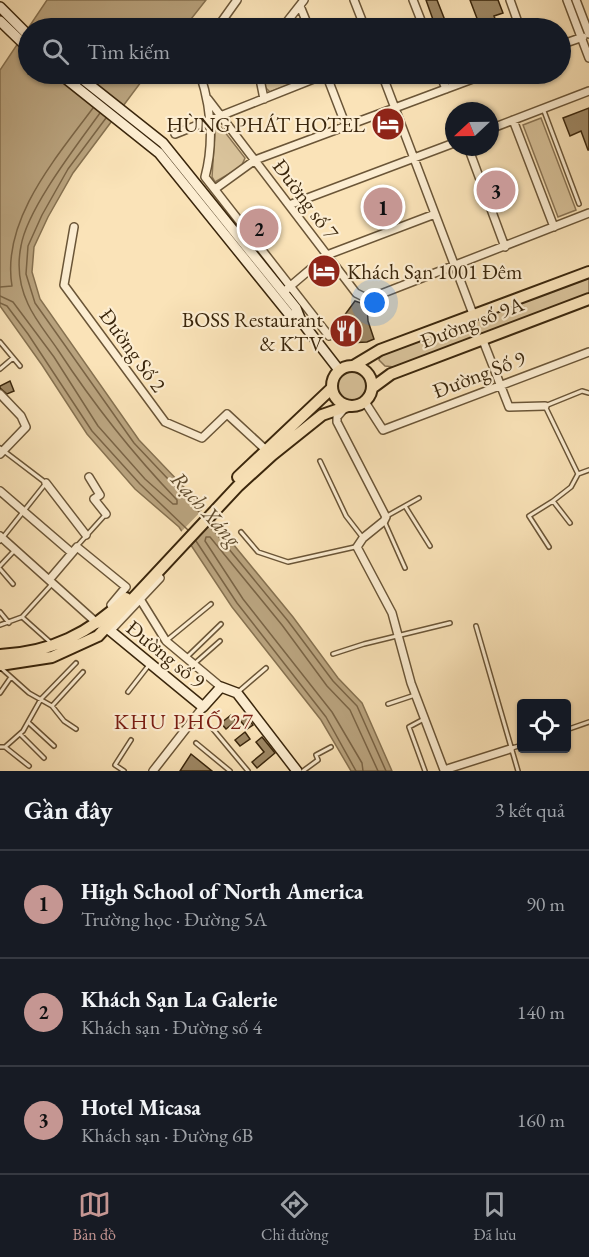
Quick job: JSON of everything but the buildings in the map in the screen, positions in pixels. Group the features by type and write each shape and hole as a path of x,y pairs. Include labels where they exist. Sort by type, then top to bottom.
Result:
{"main road":[{"path":"0,7 18,25"},
{"path":"0,21 18,38"},
{"path":"73,84 159,153 249,258 287,289 301,321 339,370"},
{"path":"89,84 163,143 289,314 301,321"},
{"name":"Đường số 9A","path":"355,365 380,350 589,272"},
{"name":"Đường số 9A","path":"372,388 391,374 589,299"},
{"path":"236,484 322,416 365,402 372,388 366,371 355,365 339,370 334,376 332,388 337,400 348,406"},
{"path":"0,666 58,655 86,643 123,606 266,450 332,388"},
{"path":"0,655 54,646 102,626"},
{"name":"Đường số 9","path":"102,626 203,707"},
{"path":"222,687 237,693 297,771"},
{"name":"Đường Số 9","path":"203,707 222,687"}],"street":[{"path":"224,18 237,0"},
{"path":"354,0 361,18"},
{"path":"413,0 420,18"},
{"path":"510,0 516,18"},
{"path":"567,0 587,35"},
{"path":"576,0 587,35 589,57"},
{"path":"290,18 302,3"},
{"path":"302,3 306,18"},
{"path":"571,41 587,35"},
{"path":"203,84 208,99 210,120 209,163 205,177 260,248 249,258"},
{"path":"262,84 264,99"},
{"path":"175,134 301,84"},
{"path":"330,84 346,126"},
{"path":"386,84 473,314"},
{"path":"445,84 446,88"},
{"path":"215,189 255,160 457,84"},
{"path":"499,125 589,92"},
{"name":"Đường số 7","path":"208,99 356,293 368,298 589,213"},
{"path":"513,120 554,227"},
{"path":"289,205 445,146"},
{"path":"471,156 505,247"},
{"path":"215,189 287,289 329,336"},
{"path":"287,289 327,255 435,214"},
{"name":"Đường Số 2","path":"74,227 64,285 165,422 202,438 227,414 266,450"},
{"path":"482,338 509,406 545,406"},
{"name":"Đường Số 9","path":"365,402 383,430 589,352"},
{"path":"0,394 21,416 26,427 1,451"},
{"path":"348,406 339,413 337,422 385,519 363,538 357,547 392,612 396,636 415,695 443,770 510,749"},
{"path":"89,477 99,495 94,499 106,514"},
{"path":"46,483 86,535"},
{"path":"0,490 23,512 126,587 102,626"},
{"path":"1,538 102,626"},
{"path":"51,582 74,550"},
{"path":"102,626 140,599 160,578"},
{"path":"140,599 166,641 222,687"},
{"path":"153,771 203,707"}],"lane":[{"path":"543,109 579,204"},
{"path":"0,342 20,366"},
{"path":"0,369 13,358"},
{"path":"578,474 545,406 582,391 589,393"},
{"path":"1,451 46,483 1,538"},
{"path":"320,461 346,516 363,538"},
{"path":"549,547 529,516 571,487 578,474 589,470"},
{"path":"405,568 385,519 419,498"},
{"path":"553,501 570,523"},
{"path":"405,506 430,546"},
{"path":"74,550 106,514"},
{"path":"242,532 258,552 288,562 357,547"},
{"path":"13,584 0,567 15,549"},
{"path":"0,625 22,617 51,582"},
{"path":"166,641 211,604"},
{"path":"0,612 9,623"},
{"path":"22,617 54,646"},
{"path":"333,654 450,623"},
{"path":"186,658 221,624"},
{"path":"476,626 518,771"},
{"path":"194,664 220,641"},
{"path":"5,747 29,723 30,715 41,699 76,663"},
{"path":"128,692 149,665"},
{"path":"0,666 11,677 52,706 64,721 76,729"},
{"path":"237,693 266,668"},
{"path":"52,706 83,672"},
{"path":"0,693 11,677"},
{"path":"388,704 415,695"},
{"path":"424,719 409,727 425,771"},
{"path":"571,729 589,722"},
{"path":"29,723 54,746"},
{"path":"213,729 248,771"},
{"path":"20,734 44,758"},
{"path":"115,771 117,767 115,765 131,740"},
{"path":"196,743 230,771"},
{"path":"0,747 5,747 29,766"},
{"path":"303,771 318,760 316,755 331,747"},
{"path":"510,749 517,747"},
{"path":"117,767 124,771"}],"shaded area":[{"path":"265,84 291,84 270,92"},
{"path":"541,118 576,210 558,217 523,125"},
{"path":"221,127 245,158 241,167 215,182 212,177 215,131"},
{"path":"589,276 589,295 394,367 385,366 379,360 380,356"},
{"path":"351,371 362,375 366,386 362,397 351,401 340,397 336,386 340,375"}],"water":[{"path":"47,0 206,0 192,18 35,18"},
{"path":"18,43 18,84 140,84 73,173 34,247 32,272 40,299 139,440 201,505 293,617 338,678 362,703 392,771 351,771 321,720 232,607 179,527 135,489 87,434 0,306 0,70"}],"pier":[{"path":"206,506 214,516 188,545 180,533"}],"place":[{"name":"HÙNG PHÁT HOTEL","path":"388,124"},
{"name":"Hotel Micasa","path":"496,190"},
{"name":"High School of North America","path":"383,207"},
{"name":"Khách Sạn La Galerie","path":"259,228"},
{"name":"Khách Sạn 1001 Đêm","path":"324,271"},
{"name":"BOSS Restaurant & KTV","path":"346,331"}],"district":[{"name":"KHU PHỐ 27","path":"184,721"}],"water label":[{"name":"Rạch Xáng","path":"206,509"}]}
